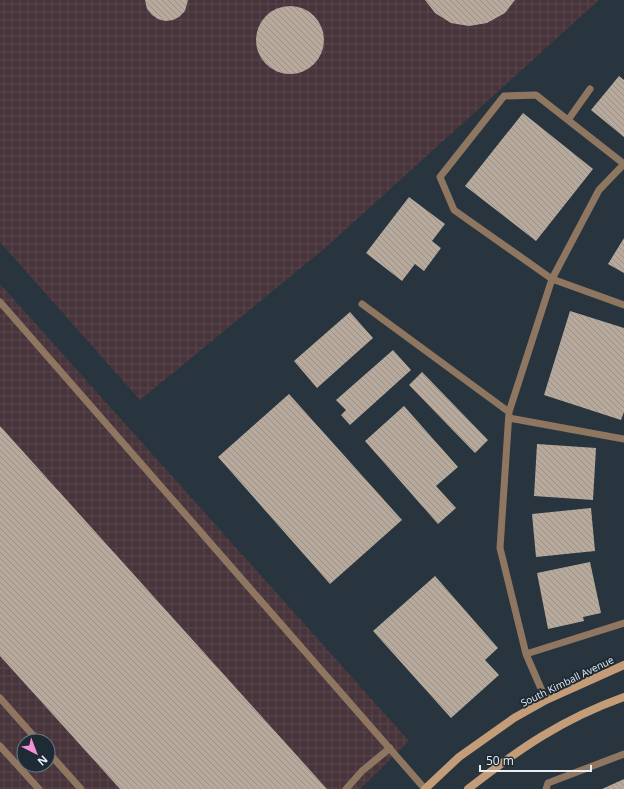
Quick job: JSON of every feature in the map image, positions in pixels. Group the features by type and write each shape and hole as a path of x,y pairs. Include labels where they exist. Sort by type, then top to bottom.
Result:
{"main road":[{"name":"South Kimball Avenue","path":"425,789 458,757 514,718 546,700 624,665"},
{"path":"468,789 536,738 571,719 624,697"}],"lane":[{"path":"568,120 590,89"},
{"path":"546,700 526,654 500,548 509,415 552,279 599,190 624,164 536,94 504,96 440,177 454,210 552,279 624,305"},
{"path":"0,302 425,789"},
{"path":"362,304 509,415 624,439"},
{"path":"526,654 624,623"},
{"path":"0,698 31,733"},
{"path":"0,746 39,789"},
{"path":"346,789 362,771 390,748"},
{"path":"546,789 548,783 624,754"},
{"path":"56,761 81,789"}],"shaded area":[{"path":"0,0 599,0 325,248 140,400 0,242"},
{"path":"0,284 409,741 360,789 0,789"}],"building":[{"path":"145,0 188,0 185,11 179,17 173,20 165,21 152,15 147,9"},
{"path":"425,0 515,0 505,13 487,23 469,26 451,23 435,13"},
{"path":"290,6 303,8 314,16 322,27 324,40 322,53 314,64 303,72 290,74 277,72 266,64 258,53 256,40 258,27 266,16 277,8"},
{"path":"619,76 624,80 624,137 591,110"},
{"path":"523,113 593,169 536,241 465,186"},
{"path":"409,197 445,224 432,241 441,248 424,271 415,264 402,281 366,253"},
{"path":"624,238 624,273 608,264"},
{"path":"570,311 624,328 624,412 621,420 544,395"},
{"path":"350,312 373,338 317,388 294,361"},
{"path":"393,350 411,370 350,425 341,415 346,410 336,400"},
{"path":"422,372 488,440 475,453 409,385"},
{"path":"289,394 402,520 330,584 218,457"},
{"path":"404,406 458,467 436,486 456,508 438,524 365,441"},
{"path":"0,426 327,789 120,789 0,656"},
{"path":"537,444 596,448 593,500 534,496"},
{"path":"591,508 595,551 536,557 532,514"},
{"path":"590,562 601,613 583,617 584,621 548,629 537,573"},
{"path":"435,576 498,648 485,660 499,675 451,718 373,631"},
{"path":"624,779 624,789 602,789"}]}
